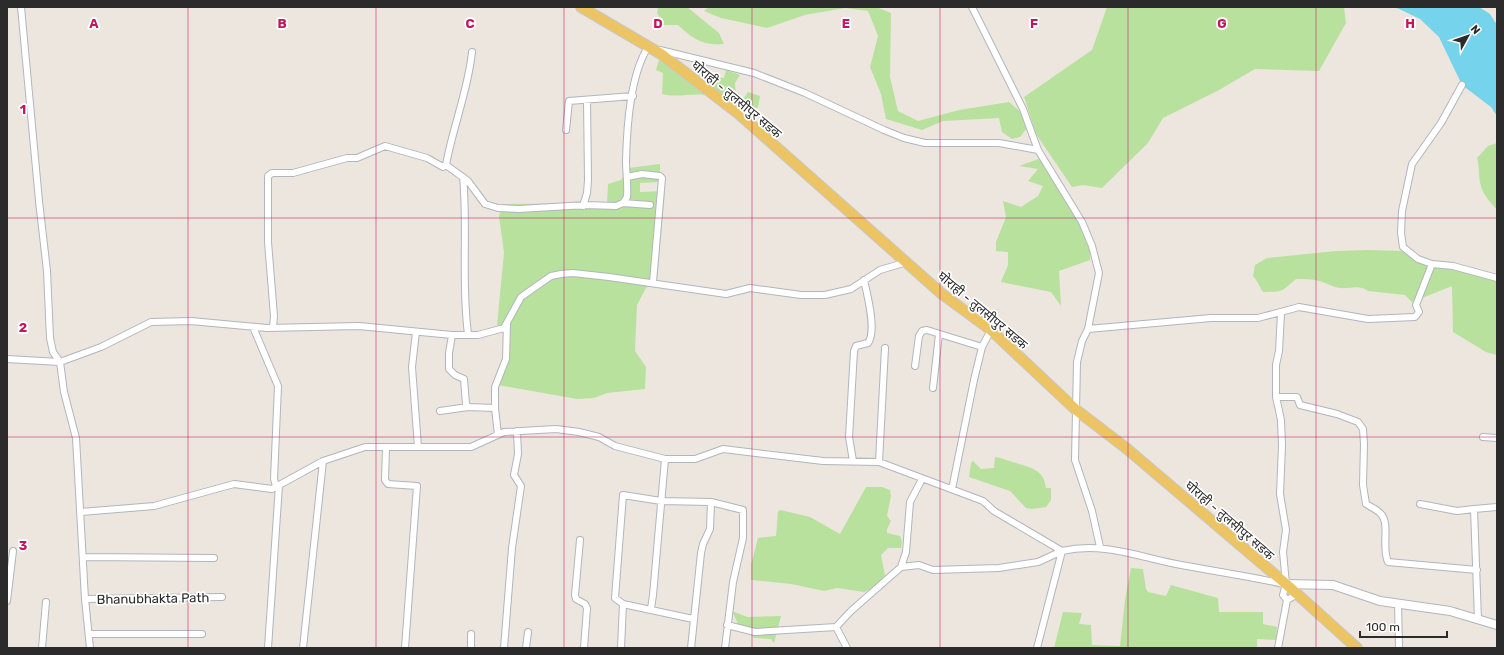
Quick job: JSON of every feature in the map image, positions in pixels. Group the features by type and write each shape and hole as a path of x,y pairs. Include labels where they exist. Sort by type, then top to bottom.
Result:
{"main road":[{"name":"घोराही - तुलसीपुर सडक","path":"581,7 661,54 739,114 908,262 942,294 991,330 1075,409 1126,448 1286,584 1296,595 1357,648"}],"street":[{"path":"21,7 39,201 48,271 50,338 53,352 60,362 64,392 76,438 81,512 82,557 90,648"},
{"path":"972,7 1023,109 1038,150 1082,222 1092,246 1099,273 1088,329 1082,341 1076,362 1075,460 1092,511 1100,547"},
{"path":"623,203 627,192 627,138 630,108 640,59 649,48 754,73 805,93 904,138 925,143 999,143 1038,150"},
{"path":"446,165 455,122 467,86 472,52"},
{"path":"1462,85 1441,123 1412,164 1402,212 1401,233 1403,247 1418,259 1432,264 1453,266 1497,278"},
{"path":"566,130 569,101 633,96"},
{"path":"583,206 587,193 588,180 587,100"},
{"path":"273,327 274,316 268,242 268,176 272,172 294,173 347,158 357,158 385,146 427,158 443,167 446,165 468,181 485,204 498,208 518,209 616,206 623,203 650,205"},
{"path":"627,177 650,174 660,176 662,178 653,282"},
{"path":"463,177 466,204 464,280 468,334"},
{"path":"7,359 60,362 100,347 151,322 191,321 253,327 359,326 416,332 478,335 504,328 522,297 551,276 572,273 653,282 726,294 750,288 794,294 825,295 851,289 880,270 908,262"},
{"path":"1088,329 1210,318 1258,318 1300,308 1368,319 1415,317 1419,312 1416,305 1432,264"},
{"path":"853,461 848,437 854,350 856,346 868,343 871,334 870,306 864,280"},
{"path":"1278,648 1286,600 1283,595 1286,584 1283,552 1286,530 1280,494 1282,445 1281,420 1276,397 1276,365 1279,351 1281,313"},
{"path":"498,435 495,408 495,387 506,358 507,323"},
{"path":"253,327 278,386 274,479 278,486 268,648"},
{"path":"915,366 919,336 922,331 927,330 982,347"},
{"path":"952,489 982,347 991,330"},
{"path":"416,332 412,367 418,447"},
{"path":"452,334 449,353 449,369 455,375 464,379 466,404 468,407"},
{"path":"933,388 939,334"},
{"path":"879,462 885,348"},
{"path":"1276,397 1297,397 1300,405 1330,411 1358,422 1363,429 1363,485 1366,504 1380,513 1385,520 1384,554 1388,562 1477,570"},
{"path":"440,411 468,407 495,408"},
{"path":"81,512 154,506 234,484 272,488 323,461 365,447 470,447 504,432 556,429 579,432 599,437 615,446 665,459 695,459 723,449 823,461 879,462 983,501 994,511 1062,551"},
{"path":"504,648 512,548 521,486 514,475 518,454 517,431"},
{"path":"1483,437 1497,438"},
{"path":"386,447 385,480 388,484 417,486 405,648"},
{"path":"650,609 654,595 665,459"},
{"path":"303,648 323,461"},
{"path":"727,625 755,632 836,628 851,611 901,567 906,552 910,502 922,479"},
{"path":"693,619 623,604 615,598 623,495 661,501 711,502 743,510 743,538 733,582 725,648"},
{"path":"691,648 701,553 703,544 710,529 711,502"},
{"path":"1420,504 1457,511 1497,507"},
{"path":"1474,510 1478,620"},
{"path":"580,540 576,599 585,604 587,608 584,648"},
{"path":"901,567 919,565 933,570 999,568 1038,562 1062,551 1080,547 1100,547 1174,564 1286,584 1333,586 1380,601 1450,611 1497,625"},
{"path":"7,601 13,551"},
{"path":"1037,648 1062,551"},
{"path":"82,557 214,558"},
{"path":"1286,600 1296,595"},
{"name":"Bhanubhakta Path","path":"85,599 222,597"},
{"path":"42,648 46,602"},
{"path":"1398,603 1399,648"},
{"path":"621,648 623,604"},
{"path":"836,628 847,648"},
{"path":"526,648 528,632"},
{"path":"89,634 202,634"},
{"path":"471,634 471,648"}],"green space":[{"path":"658,7 687,7 719,33 724,44 704,43 694,38 678,25 659,25 661,19 657,13"},
{"path":"709,7 876,7 891,13 890,77 898,111 918,121 959,110 1009,102 1023,114 1027,128 1020,137 1012,139 1002,132 999,118 943,121 922,130 886,119 881,94 870,67 878,36 868,11 845,8 805,15 767,28 721,18 704,11"},
{"path":"1107,7 1344,7 1346,23 1319,71 1255,69 1219,90 1163,118 1148,143 1102,188 1083,185 1072,187 1036,134 1024,97 1092,50"},
{"path":"659,60 705,95 673,96 662,94 663,73 656,70"},
{"path":"726,70 740,75 735,83 736,95 743,99 748,92 760,96 758,107 746,114 714,88 716,77 724,78"},
{"path":"1497,143 1497,210 1482,189 1477,158 1488,146"},
{"path":"1044,157 1067,196 1090,251 1090,260 1059,271 1061,306 1051,292 1001,282 1008,265 1008,252 996,251 996,242 1006,217 1003,201 1021,207 1038,196 1043,186 1028,181 1038,169 1019,166"},
{"path":"660,164 660,182 640,183 640,192 665,191 657,281 646,288 637,305 635,351 646,367 645,389 607,393 594,398 577,399 498,385 507,364 510,333 497,325 504,253 499,216 503,204 607,203 608,184 621,180 628,168"},
{"path":"1336,251 1402,251 1430,265 1497,279 1497,355 1486,352 1453,332 1452,286 1412,302 1405,295 1368,291 1358,287 1340,288 1308,279 1296,279 1279,291 1263,292 1253,276 1255,265 1267,258"},
{"path":"995,457 1027,466 1040,473 1045,482 1046,488 1051,488 1051,500 1046,507 1032,509 1026,508 1010,491 969,477 971,463 973,461 981,469 994,468"},
{"path":"866,487 882,487 890,490 891,496 887,516 891,521 887,529 887,533 900,536 902,541 901,548 888,548 881,555 885,575 876,587 864,592 837,588 824,591 791,584 751,580 751,565 758,538 776,536 778,511 781,510 810,517 840,534"},
{"path":"1131,568 1143,569 1146,589 1148,592 1166,596 1171,585 1218,598 1219,612 1263,612 1263,624 1277,627 1276,640 1257,639 1257,648 1054,648 1063,612 1082,613 1079,624 1091,625 1092,645 1120,646 1125,600"},
{"path":"732,611 747,617 781,616 774,643 771,639 754,638 738,624"}],"water":[{"path":"1395,7 1479,7 1490,14 1497,25 1497,116 1491,107 1462,85 1439,37 1420,19"}]}
